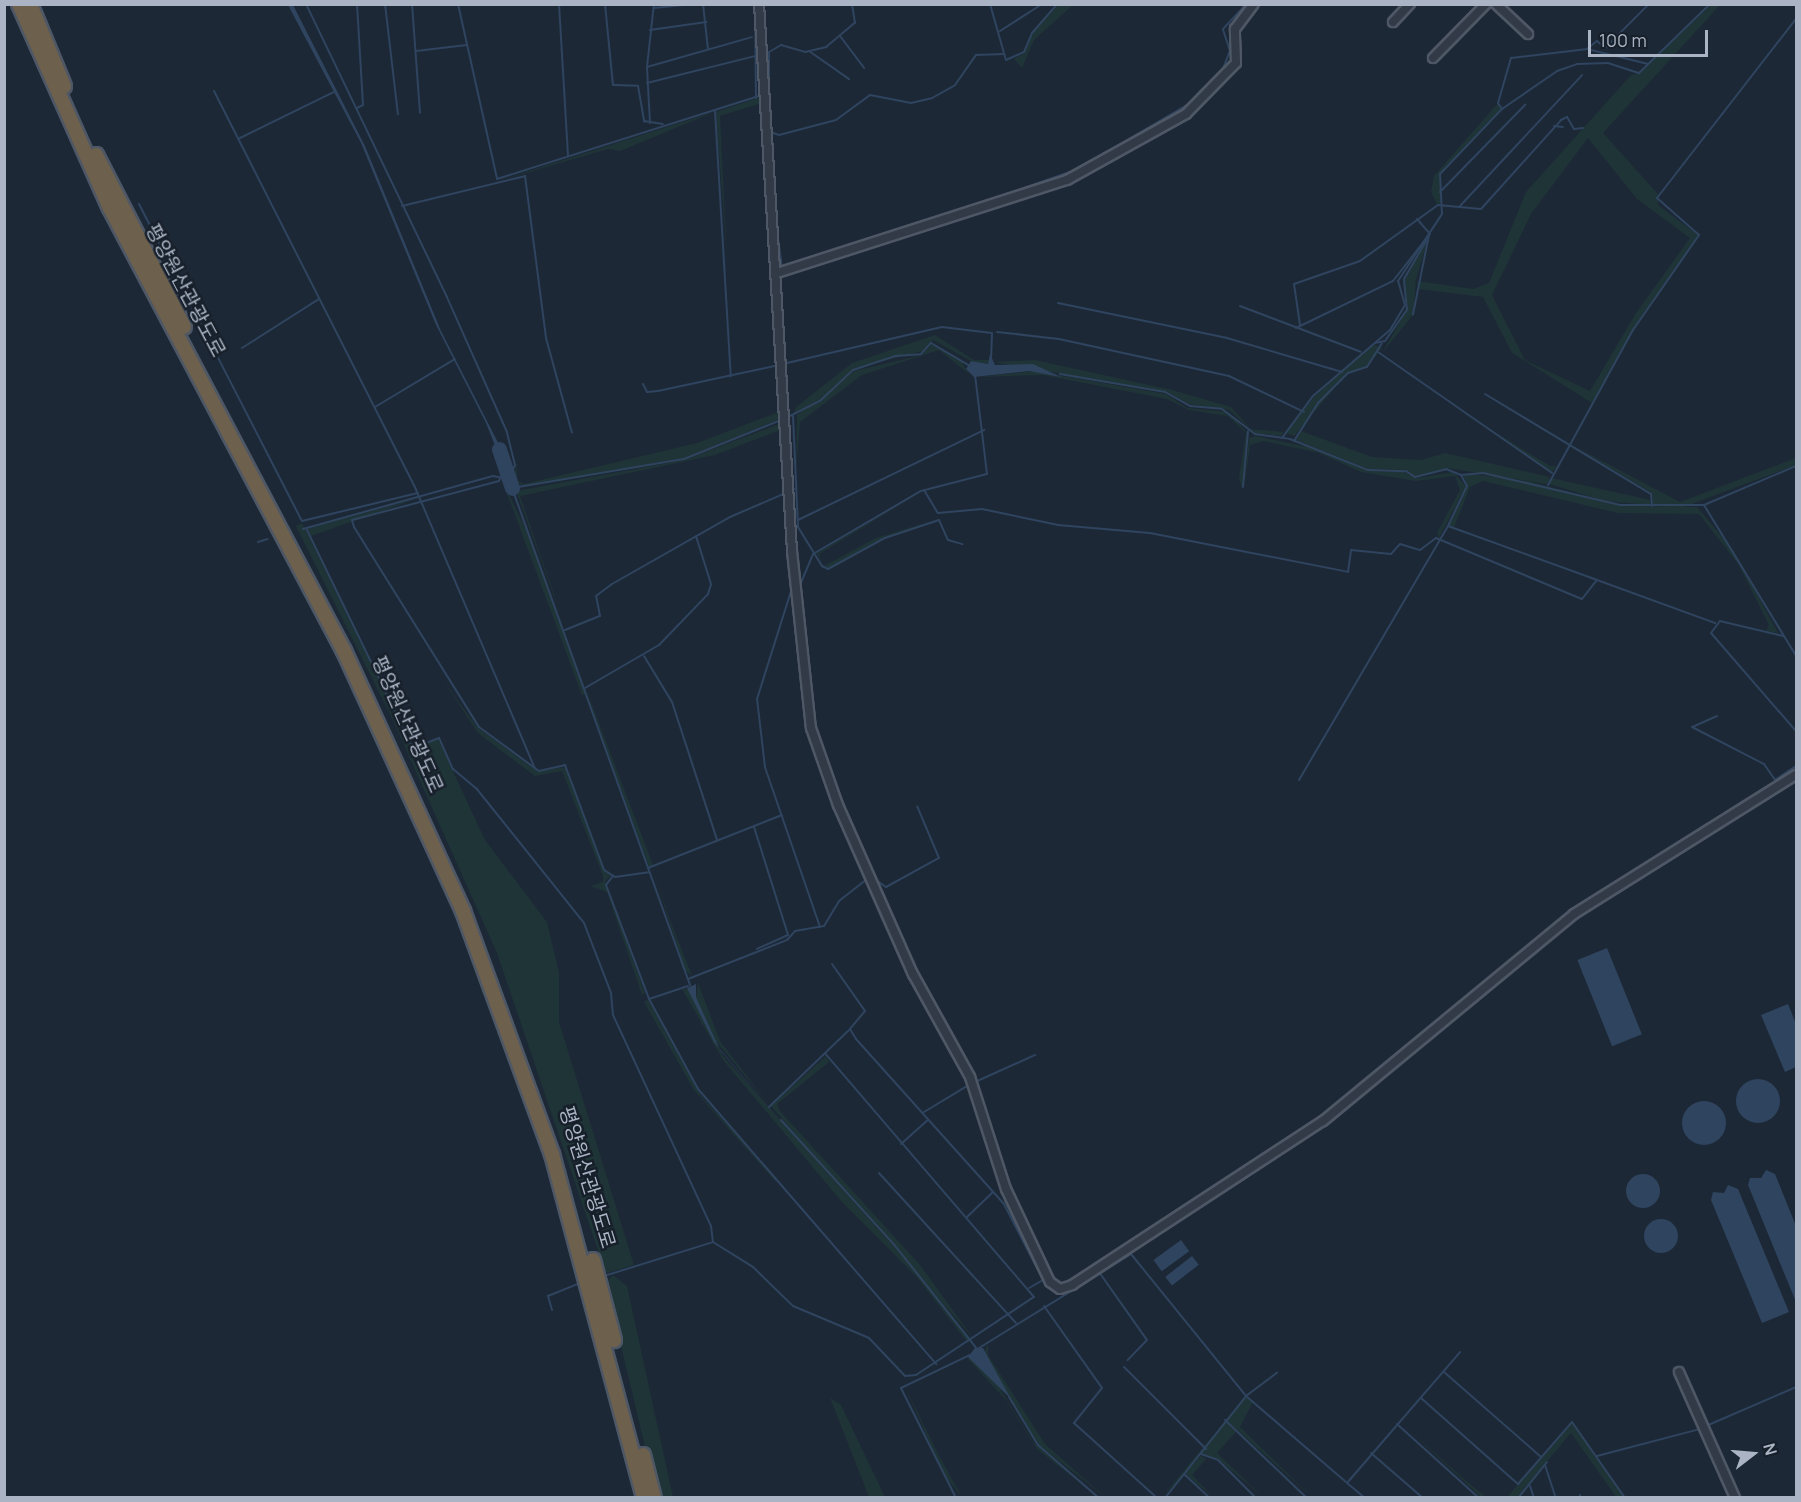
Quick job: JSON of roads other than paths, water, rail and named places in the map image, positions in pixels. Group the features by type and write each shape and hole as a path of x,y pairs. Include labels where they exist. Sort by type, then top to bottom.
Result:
{"highway":[{"path":"19,4 110,208 344,651 419,813 503,1012 594,1279 644,1497"},
{"name":"평양원산관광도로","path":"30,4 115,197 353,650 470,908 544,1100 654,1497"}],"street":[{"path":"759,4 792,551 811,728 838,805 913,974 970,1077 1026,1236 1045,1276 1060,1289 1323,1120 1594,900 1797,775"},
{"path":"777,273 1067,180 1186,114 1236,63 1235,29 1254,4"},
{"path":"1394,22 1410,4"},
{"path":"1432,58 1486,4"},
{"path":"1496,4 1528,34"},
{"path":"1679,1372 1735,1497"}],"water":[{"path":"288,5 293,5 365,146 441,331 511,468 499,471 502,463 486,423 436,325 361,143"},
{"path":"990,354 995,365 1033,364 1061,377 1029,371 974,377 966,369 971,361 988,364"},
{"path":"1607,948 1642,1034 1612,1046 1577,960"},
{"path":"696,984 696,997 719,1048 687,988"},
{"path":"1788,1004 1796,1024 1796,1067 1785,1072 1761,1015"},
{"path":"719,1048 782,1123 720,1050"},
{"path":"1758,1079 1773,1086 1780,1101 1773,1116 1758,1123 1743,1116 1736,1101 1743,1086"},
{"path":"1704,1101 1719,1108 1726,1123 1719,1138 1704,1145 1689,1138 1682,1123 1689,1108"},
{"path":"1766,1170 1775,1174 1796,1226 1796,1302 1748,1185 1750,1178 1761,1178"},
{"path":"1643,1174 1655,1179 1660,1191 1655,1203 1643,1208 1631,1203 1626,1191 1631,1179"},
{"path":"1728,1185 1738,1189 1789,1312 1762,1323 1711,1200 1713,1192 1724,1193"},
{"path":"1661,1219 1673,1224 1678,1236 1673,1248 1661,1253 1649,1248 1644,1236 1649,1224"},
{"path":"1181,1240 1189,1251 1162,1271 1153,1260"},
{"path":"1192,1256 1199,1265 1172,1286 1165,1277"},
{"path":"975,1348 983,1348 1011,1399 968,1357"}],"waterway":[{"path":"303,529 493,476 508,479 515,465 507,432 447,297 306,4"},
{"path":"357,4 363,105 357,108"},
{"path":"385,4 398,114"},
{"path":"412,4 420,113"},
{"path":"458,4 497,179 762,95"},
{"path":"559,4 568,156"},
{"path":"605,4 613,85 638,86 644,121 663,124"},
{"path":"650,123 647,67 654,4"},
{"path":"654,8 693,4"},
{"path":"703,4 708,49"},
{"path":"755,4 756,98"},
{"path":"769,95 769,52 781,45 805,52 826,47 855,23 852,4"},
{"path":"990,4 1006,60 1024,52 1032,33 1057,4"},
{"path":"1000,31 1042,4"},
{"path":"1221,74 1230,51 1223,29 1246,4"},
{"path":"1502,109 1498,103 1511,58 1587,49 1597,41 1605,48 1649,4"},
{"path":"1282,438 1313,396 1390,330 1405,305 1398,281 1442,214 1440,174 1502,109 1557,71 1577,64 1608,63 1639,73 1710,4"},
{"path":"1548,485 1633,330 1699,235 1657,198 1796,19"},
{"path":"650,30 706,22"},
{"path":"840,36 864,68"},
{"path":"647,67 752,37"},
{"path":"416,51 467,45"},
{"path":"1587,49 1648,64"},
{"path":"809,51 849,79"},
{"path":"770,132 779,135 836,120 870,95 911,103 932,98 955,85 976,55 1004,54"},
{"path":"647,83 755,56"},
{"path":"1460,206 1582,75"},
{"path":"214,91 414,485 535,768"},
{"path":"238,139 334,92"},
{"path":"768,95 770,124"},
{"path":"970,207 1078,169 1194,101"},
{"path":"1440,192 1525,105"},
{"path":"715,111 731,377"},
{"path":"1300,325 1294,284 1360,261 1438,205 1481,209 1561,120 1567,117 1574,129 1583,128"},
{"path":"1554,126 1563,127"},
{"path":"402,206 525,176 546,338 572,433"},
{"path":"139,204 302,521 418,493"},
{"path":"775,216 782,268"},
{"path":"768,218 772,275"},
{"path":"1417,219 1430,234"},
{"path":"1296,328 1393,281 1429,235 1413,314"},
{"path":"1375,343 1385,341 1407,309 1404,279 1426,241"},
{"path":"242,348 319,299"},
{"path":"1058,303 1227,338 1342,372"},
{"path":"1240,306 1361,352"},
{"path":"787,363 942,327 992,333 991,357"},
{"path":"997,332 1059,339 1229,376 1304,412"},
{"path":"786,418 821,400 853,370 895,356 921,354 931,343 970,366"},
{"path":"1294,441 1318,403 1348,373 1367,367 1382,343"},
{"path":"1378,352 1552,473"},
{"path":"375,407 455,359"},
{"path":"643,384 647,392 658,391 779,365"},
{"path":"1060,374 1165,392 1190,406 1222,409 1255,434 1290,439 1368,470 1406,471 1415,477 1446,469 1461,475 1483,473 1621,505 1704,505 1796,466"},
{"path":"820,927 765,767 757,699 791,591 800,585 813,554 921,491 987,474 975,375"},
{"path":"1485,394 1651,494 1652,506"},
{"path":"793,416 798,527 822,566 828,569 885,538 939,520 948,540 962,544"},
{"path":"690,985 512,488 684,459 781,420"},
{"path":"798,520 984,430"},
{"path":"1243,487 1248,431"},
{"path":"499,449 512,488"},
{"path":"1299,780 1448,526 1467,486 1461,475"},
{"path":"501,476 499,481 352,520 354,527 479,727 539,771 565,765 604,870 615,877 649,872"},
{"path":"565,630 600,616 596,596 612,584 730,517 795,489"},
{"path":"924,490 938,513 982,509 1058,525 1150,533 1348,572 1351,550 1391,554 1400,544 1420,550 1436,538 1582,599 1597,580 1715,623"},
{"path":"1704,505 1796,656"},
{"path":"1448,526 1597,580"},
{"path":"306,528 413,748 439,738 453,769 476,788 584,923 611,993 613,1015 711,1226 713,1242 753,1267 793,1306 869,1338 905,1376 916,1375 1034,1297 826,1054"},
{"path":"585,688 659,645 708,594 711,584 696,536"},
{"path":"258,542 268,539"},
{"path":"1783,636 1720,621 1711,633 1796,731"},
{"path":"644,656 672,702 717,840"},
{"path":"1717,716 1692,727 1764,764 1775,780 1796,766"},
{"path":"873,878 886,887 939,858 917,806"},
{"path":"648,868 782,815"},
{"path":"754,827 788,935 757,949"},
{"path":"613,876 606,885 649,999"},
{"path":"688,979 787,940 795,931 824,926 839,901 867,879"},
{"path":"832,964 865,1011 850,1029 856,1039 1004,1204 1043,1280 1029,1288"},
{"path":"688,986 649,999 698,1089 936,1364"},
{"path":"769,1107 849,1030"},
{"path":"975,1082 1035,1055"},
{"path":"924,1112 969,1085"},
{"path":"781,1120 896,1247 978,1350"},
{"path":"901,1144 928,1120"},
{"path":"879,1173 1016,1323"},
{"path":"967,1217 992,1193"},
{"path":"604,1276 713,1242"},
{"path":"979,1348 1131,1254 1246,1396 1347,1483 1460,1352"},
{"path":"1099,1272 1147,1340 1128,1360"},
{"path":"552,1310 548,1296 581,1283"},
{"path":"1044,1306 1102,1388 1074,1423 1157,1498"},
{"path":"956,1498 901,1388 970,1355"},
{"path":"1124,1367 1206,1449"},
{"path":"1444,1372 1541,1457"},
{"path":"1165,1498 1246,1396 1277,1373"},
{"path":"1706,1426 1796,1387"},
{"path":"1009,1397 1038,1445 1099,1498"},
{"path":"1421,1398 1518,1484 1572,1422 1625,1498"},
{"path":"1225,1420 1307,1498"},
{"path":"1397,1424 1479,1498"},
{"path":"1597,1456 1700,1429"},
{"path":"1371,1453 1423,1498"},
{"path":"1201,1454 1218,1460 1256,1498"},
{"path":"1518,1498 1547,1462"},
{"path":"1545,1465 1556,1498"},
{"path":"1184,1474 1210,1498"},
{"path":"1347,1483 1365,1498"},
{"path":"1530,1486 1534,1498"}]}
